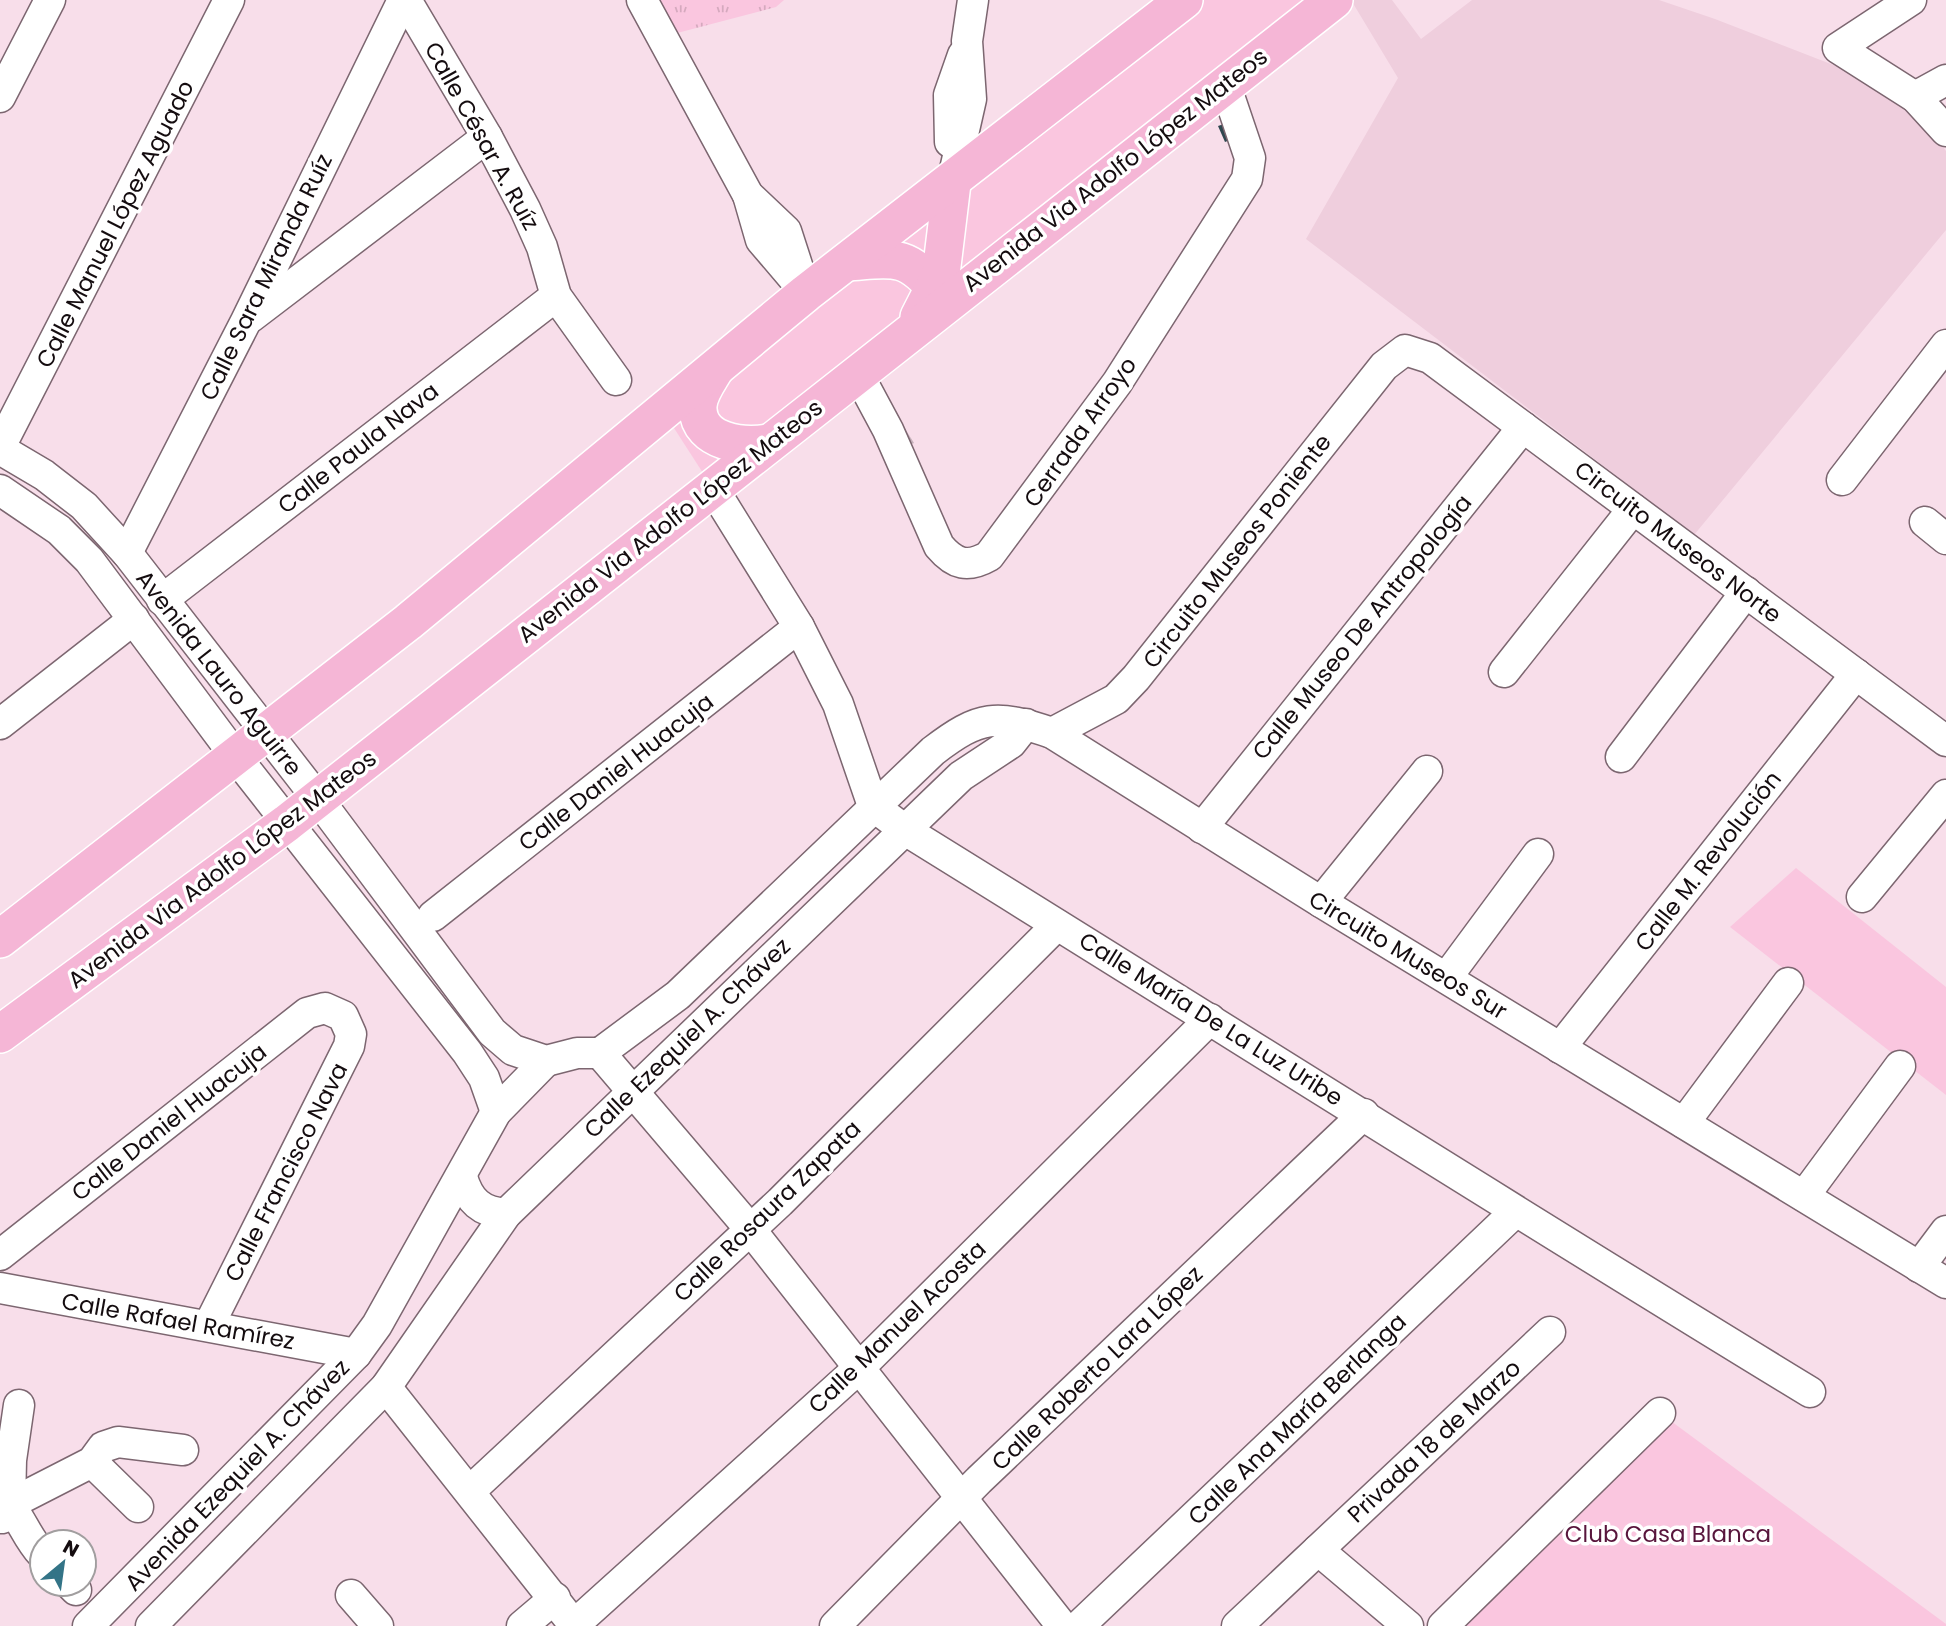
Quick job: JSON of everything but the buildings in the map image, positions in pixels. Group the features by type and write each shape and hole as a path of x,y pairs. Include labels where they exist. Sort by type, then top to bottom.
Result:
{"main road":[{"path":"0,939 266,734 538,517 806,293 952,183 1184,0"},
{"name":"Avenida Via Adolfo López Mateos","path":"0,1034 318,799 1334,0"},
{"path":"906,335 936,289 941,274 952,183"},
{"path":"847,262 891,259 912,264 936,289"},
{"path":"717,366 701,393 698,411 706,428 732,444 751,446 768,443"}],"street":[{"path":"0,97 50,0"},
{"name":"Calle Manuel López Aguado","path":"0,448 229,0"},
{"name":"Calle César A. Ruíz","path":"404,0 487,137 542,247 556,296 616,380"},
{"name":"Calle Sara Miranda Ruíz","path":"127,554 246,321 404,0"},
{"path":"642,0 748,195 786,231 806,293"},
{"path":"952,183 971,99 967,41 973,0"},
{"path":"1911,0 1838,48 1915,97 1946,131"},
{"path":"1915,97 1946,80"},
{"name":"Cerrada Arroyo","path":"858,374 888,430 939,546 948,557 962,564 975,565 989,556 1117,383 1247,179 1251,169 1250,158 1225,84"},
{"path":"246,321 487,137"},
{"name":"Calle Paula Nava","path":"162,600 556,296"},
{"path":"1842,480 1946,345"},
{"name":"Circuito Museos Norte","path":"1405,351 1430,358 1946,741"},
{"name":"Circuito Museos Poniente","path":"1039,728 1115,699 1136,678 1384,366 1405,351"},
{"name":"Calle Museo De Antropología","path":"1202,828 1523,427"},
{"name":"Avenida Lauro Aguirre","path":"0,448 44,475 84,506 127,554 318,799 492,1032 513,1050 545,1061"},
{"path":"712,487 799,627 838,704 873,806 905,830"},
{"name":"Avenida Lauro Aguirre","path":"0,490 59,530 89,560 236,757 467,1052 484,1078 496,1112"},
{"path":"1504,673 1633,509"},
{"path":"1621,757 1746,592"},
{"path":"0,724 134,619"},
{"name":"Calle Daniel Huacuja","path":"433,916 799,627"},
{"name":"Calle M. Revolución","path":"1560,1048 1856,674"},
{"name":"Circuito Museos Sur","path":"873,806 964,728 994,719 1039,728 1946,1283"},
{"name":"Calle Ezequiel A. Chávez","path":"386,1387 506,1214 961,776 1039,728"},
{"path":"1321,902 1427,771"},
{"path":"1862,897 1946,795"},
{"name":"Calle Ezequiel A. Chávez","path":"600,1053 678,995 873,806"},
{"name":"Calle María De La Luz Uribe","path":"905,830 1364,1114 1515,1212 1810,1392"},
{"path":"1447,977 1538,854"},
{"name":"Calle Rosaura Zapata","path":"470,1491 751,1229 1057,925"},
{"path":"1684,1123 1787,983"},
{"name":"Calle Daniel Huacuja","path":"0,1255 307,1013 325,1009 344,1016"},
{"name":"Calle Francisco Nava","path":"209,1325 349,1046 351,1034 344,1016"},
{"name":"Calle Manuel Acosta","path":"575,1625 859,1368 1210,1019"},
{"path":"356,1354 377,1325 496,1112 545,1061 577,1053 600,1053 751,1229 1062,1626"},
{"path":"1804,1196 1900,1066"},
{"name":"Calle Roberto Lara López","path":"835,1626 962,1497 1364,1114"},
{"path":"462,1177 466,1193 476,1205 490,1212 506,1214"},
{"name":"Calle Ana María Berlanga","path":"1079,1626 1515,1212"},
{"path":"1919,1267 1946,1231"},
{"name":"Calle Rafael Ramírez","path":"0,1288 356,1354"},
{"name":"Privada 18 de Marzo","path":"1237,1626 1550,1332"},
{"name":"Avenida Ezequiel A. Chávez","path":"88,1626 356,1354"},
{"path":"386,1387 575,1625"},
{"name":"Avenida Ezequiel A. Chávez","path":"151,1626 386,1387"},
{"path":"19,1405 3,1507 28,1539"},
{"path":"1443,1626 1660,1413"},
{"path":"3,1507 92,1462 103,1447 118,1442 183,1450"},
{"path":"92,1462 138,1507"},
{"path":"1318,1550 1408,1626"},
{"path":"351,1595 378,1626"},
{"path":"522,1626 555,1598"}],"shaded area":[{"path":"1351,0 1392,0 1421,39 1472,0 1659,0 1715,19 1872,80 1913,105 1946,151 1946,230 1694,535 1306,239 1398,78"}],"green space":[{"path":"642,0 784,0 776,7 662,37"},
{"path":"1184,0 1334,0 712,487 663,411"},
{"path":"1796,868 1946,987 1946,1095 1730,927"},
{"name":"Club Casa Blanca","path":"1660,1413 1946,1624 1946,1626 1443,1626"}]}
